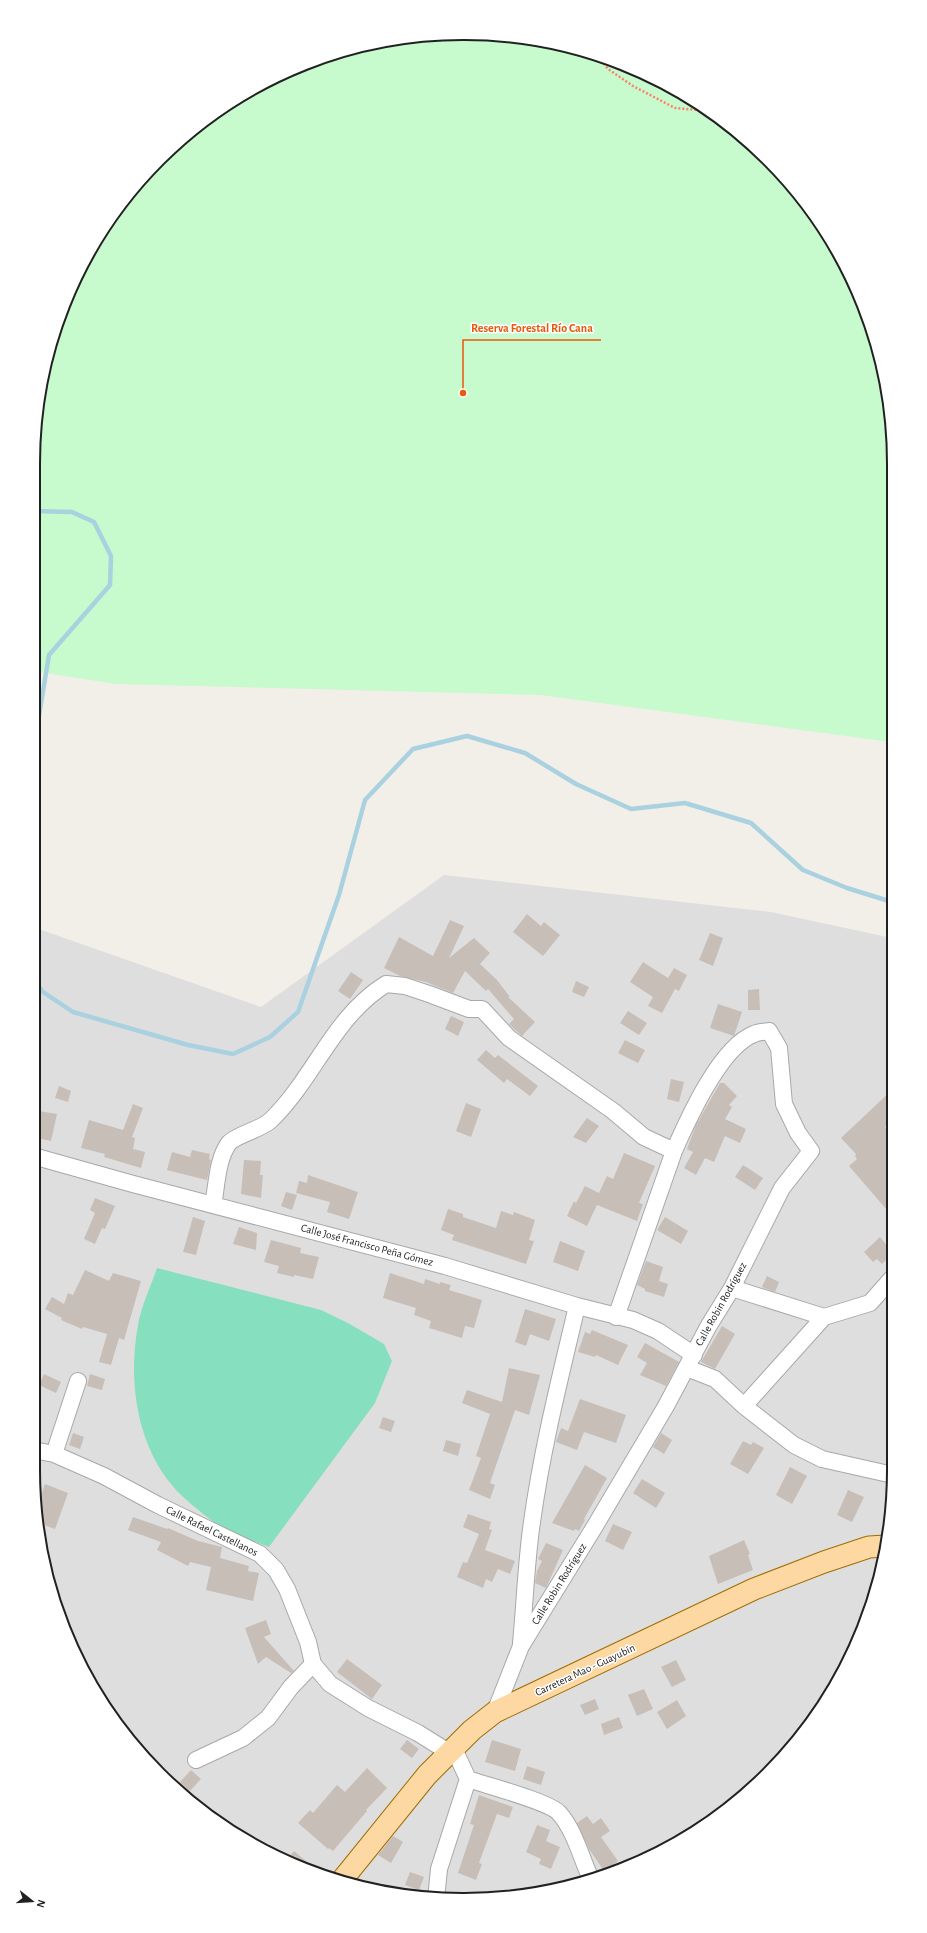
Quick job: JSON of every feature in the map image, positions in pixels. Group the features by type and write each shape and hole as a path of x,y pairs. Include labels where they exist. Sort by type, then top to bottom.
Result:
{"main road":[{"name":"Carretera Mao - Guayubín","path":"345,1876 427,1775 472,1730 495,1712 754,1589 824,1562 869,1547 880,1546"}],"street":[{"path":"213,1205 222,1156 230,1142 270,1121 301,1087 323,1050 350,1014 369,994 386,984 405,986 469,1009 482,1009 509,1038 613,1111 644,1137 674,1150 616,1316"},
{"name":"Calle Robin Rodríguez","path":"495,1712 521,1646 595,1526 732,1288 782,1188 811,1150 798,1133 784,1104 779,1048 769,1031 752,1034 732,1050 707,1083 674,1150"},
{"name":"Calle José Francisco Peña Gómez","path":"40,1158 446,1266 578,1306 632,1320 658,1331 690,1361 715,1379 744,1406 794,1445 822,1459 887,1473"},
{"path":"744,1406 824,1317 870,1303 887,1285"},
{"path":"732,1288 824,1317"},
{"path":"521,1646 532,1524 538,1484 557,1390 578,1306"},
{"path":"54,1454 78,1381"},
{"name":"Calle Rafael Castellanos","path":"40,1451 54,1454 104,1476 158,1505 260,1554 276,1570 287,1589 308,1642 312,1664"},
{"path":"196,1760 243,1738 268,1718 291,1687 312,1664 330,1684 368,1708 452,1751 468,1779 531,1799 559,1812 570,1829 589,1874"},
{"path":"437,1892 439,1869 468,1779"}],"path":[{"path":"604,63 608,69 633,86 675,108 697,110"}],"shaded area":[{"path":"444,875 771,912 887,937 887,1470 883,1525 873,1579 855,1632 843,1657 816,1705 782,1749 743,1788 699,1822 626,1861 600,1871 546,1885 491,1892 464,1893 436,1892 381,1885 327,1871 301,1861 228,1822 184,1788 164,1769 145,1749 111,1705 72,1632 54,1579 48,1552 41,1497 40,929 261,1007"}],"green space":[{"path":"464,40 491,41 546,48 600,62 626,72 699,111 743,145 763,164 782,184 816,228 843,276 865,327 879,381 883,408 887,464 887,741 541,695 116,684 40,672 40,464 41,436 48,381 62,327 72,301 111,228 145,184 164,164 184,145 228,111 301,72 327,62 381,48 436,41"},
{"path":"157,1268 321,1310 348,1323 384,1344 392,1361 375,1403 269,1547 223,1528 192,1505 171,1484 159,1467 150,1449 138,1409 134,1367 139,1318"}],"building":[{"path":"527,914 541,926 544,922 560,935 543,956 513,932"},
{"path":"450,920 464,926 449,958 474,938 490,953 480,964 497,980 510,997 508,997 535,1022 522,1036 509,1024 514,1019 488,989 486,991 465,971 453,993 426,982 400,976 384,968 399,937 433,956"},
{"path":"710,933 723,938 713,966 699,960"},
{"path":"643,962 668,978 674,968 687,975 679,991 675,989 662,1013 648,1006 653,997 630,982"},
{"path":"351,972 363,980 350,999 338,991"},
{"path":"576,981 589,987 584,997 572,992"},
{"path":"759,989 760,1010 748,1010 748,990"},
{"path":"718,1004 742,1012 734,1036 710,1028"},
{"path":"628,1011 647,1023 639,1035 620,1023"},
{"path":"451,1016 464,1022 458,1036 445,1029"},
{"path":"625,1040 645,1050 638,1063 618,1053"},
{"path":"486,1050 495,1058 498,1055 538,1086 530,1096 507,1079 504,1083 477,1060"},
{"path":"671,1079 684,1082 679,1102 667,1099"},
{"path":"720,1083 724,1083 737,1096 729,1105 732,1107 725,1119 746,1129 740,1143 725,1136 714,1162 705,1158 696,1175 684,1168 693,1152 687,1149 696,1125"},
{"path":"59,1086 71,1091 68,1102 55,1098"},
{"path":"887,1095 887,1125 885,1127 887,1129 887,1210 849,1166 857,1159 855,1156 856,1154 841,1138"},
{"path":"466,1103 481,1109 471,1137 456,1131"},
{"path":"133,1104 143,1108 132,1137 135,1138 133,1149 145,1152 141,1168 104,1157 105,1154 81,1148 89,1120 123,1130"},
{"path":"40,1111 57,1114 51,1141 40,1139"},
{"path":"587,1118 599,1126 586,1143 573,1137"},
{"path":"192,1150 210,1154 209,1159 211,1160 207,1180 167,1170 172,1152 190,1157"},
{"path":"624,1153 655,1166 639,1203 643,1204 637,1221 597,1205 587,1226 567,1216 574,1201 576,1203 585,1186 599,1193 607,1176 613,1179"},
{"path":"244,1160 261,1161 260,1175 263,1175 261,1198 241,1194"},
{"path":"743,1165 763,1178 755,1190 735,1177"},
{"path":"308,1175 358,1192 349,1219 327,1212 330,1202 296,1193 299,1181 307,1183"},
{"path":"286,1192 297,1195 292,1210 281,1206"},
{"path":"95,1198 115,1206 105,1229 102,1228 95,1244 84,1239 95,1213 90,1210"},
{"path":"448,1209 463,1214 463,1217 496,1228 501,1211 513,1215 514,1212 535,1220 529,1240 534,1241 526,1264 452,1240 454,1235 441,1230"},
{"path":"193,1217 205,1221 196,1255 183,1252"},
{"path":"665,1217 688,1231 681,1244 657,1230"},
{"path":"239,1227 257,1233 256,1250 233,1244"},
{"path":"880,1237 887,1246 887,1259 882,1264 877,1259 873,1262 864,1252"},
{"path":"271,1240 301,1248 300,1253 319,1257 313,1279 277,1273 279,1266 264,1262"},
{"path":"560,1241 585,1251 578,1271 553,1262"},
{"path":"646,1261 663,1267 659,1281 668,1284 664,1297 645,1291 645,1289 637,1285"},
{"path":"85,1270 109,1281 113,1273 141,1281 124,1340 119,1338 111,1365 99,1362 107,1334 83,1327 82,1329 61,1320 62,1318 45,1309 52,1297 64,1304 68,1293 73,1295"},
{"path":"390,1273 424,1284 425,1279 440,1284 440,1282 451,1285 449,1290 482,1300 474,1328 465,1326 462,1338 429,1328 431,1321 414,1315 416,1308 383,1298"},
{"path":"767,1276 779,1282 775,1292 762,1287"},
{"path":"525,1309 556,1319 549,1341 530,1334 526,1346 515,1342"},
{"path":"722,1326 735,1334 715,1369 701,1362"},
{"path":"592,1330 628,1345 618,1365 596,1355 595,1357 578,1352 585,1332 590,1334"},
{"path":"645,1343 679,1362 666,1386 640,1375 647,1363 637,1357"},
{"path":"509,1368 540,1375 529,1415 515,1410 490,1483 495,1485 490,1499 469,1490 481,1458 476,1456 490,1414 462,1403 467,1390 502,1402"},
{"path":"44,1374 61,1382 56,1393 40,1385"},
{"path":"90,1374 105,1379 102,1390 87,1386"},
{"path":"580,1399 626,1415 616,1443 584,1432 577,1450 556,1442 561,1428 568,1431"},
{"path":"383,1417 395,1421 391,1432 379,1428"},
{"path":"73,1433 84,1437 80,1449 69,1445"},
{"path":"661,1433 672,1440 664,1454 653,1447"},
{"path":"446,1440 461,1444 458,1456 443,1451"},
{"path":"743,1441 751,1445 753,1442 764,1448 748,1474 730,1464"},
{"path":"585,1465 607,1478 579,1531 575,1529 574,1531 552,1523"},
{"path":"790,1467 807,1476 792,1504 776,1495"},
{"path":"642,1479 665,1493 656,1508 633,1493"},
{"path":"45,1484 68,1493 55,1529 44,1525 41,1496"},
{"path":"848,1490 864,1497 852,1522 837,1515"},
{"path":"468,1514 491,1522 489,1529 492,1530 485,1550 515,1561 510,1574 498,1569 492,1582 486,1579 483,1588 457,1577 463,1562 467,1563 479,1534 463,1527"},
{"path":"133,1517 167,1529 168,1528 198,1541 222,1547 220,1558 249,1566 248,1571 259,1573 253,1601 206,1590 211,1567 190,1562 188,1566 157,1550 161,1542 128,1530"},
{"path":"613,1524 632,1532 623,1550 605,1541"},
{"path":"744,1540 750,1554 748,1555 753,1570 718,1584 709,1556"},
{"path":"546,1543 563,1550 546,1588 535,1583 537,1571 542,1561 538,1559"},
{"path":"266,1620 271,1634 264,1637 294,1671 291,1673 266,1657 258,1664 245,1628"},
{"path":"347,1659 382,1685 372,1699 337,1672"},
{"path":"676,1660 686,1680 672,1687 661,1667"},
{"path":"644,1689 653,1709 637,1716 628,1695"},
{"path":"595,1699 599,1709 585,1715 580,1705"},
{"path":"677,1700 686,1716 667,1729 657,1712"},
{"path":"619,1717 623,1728 604,1735 601,1724"},
{"path":"407,1740 419,1749 412,1758 400,1749"},
{"path":"492,1740 521,1749 515,1771 485,1762"},
{"path":"527,1766 545,1772 541,1785 523,1779"},
{"path":"367,1768 387,1788 366,1810 367,1811 333,1851 329,1848 328,1849 298,1823 310,1810 313,1813 337,1785 345,1792"},
{"path":"191,1770 201,1779 190,1791 180,1782"},
{"path":"479,1795 513,1807 509,1818 497,1814 479,1863 482,1864 476,1880 458,1873 474,1825 470,1824"},
{"path":"587,1816 593,1824 601,1818 610,1831 601,1837 618,1861 603,1870 589,1849 577,1823"},
{"path":"537,1825 550,1830 546,1841 560,1847 551,1869 539,1864 541,1859 526,1852"},
{"path":"393,1836 403,1842 391,1863 378,1855"},
{"path":"294,1851 310,1864 301,1861 290,1856"},
{"path":"410,1872 424,1877 419,1890 405,1885"}],"waterway":[{"path":"40,511 72,512 94,522 111,556 110,585 49,655 40,710"},
{"path":"40,988 43,992 73,1012 188,1045 233,1054 270,1037 298,1012 339,895 365,800 413,749 467,736 525,753 576,784 631,809 685,803 751,823 803,870 847,888 887,900"}],"place":[{"name":"Reserva Forestal Río Cana","path":"463,393"}]}
